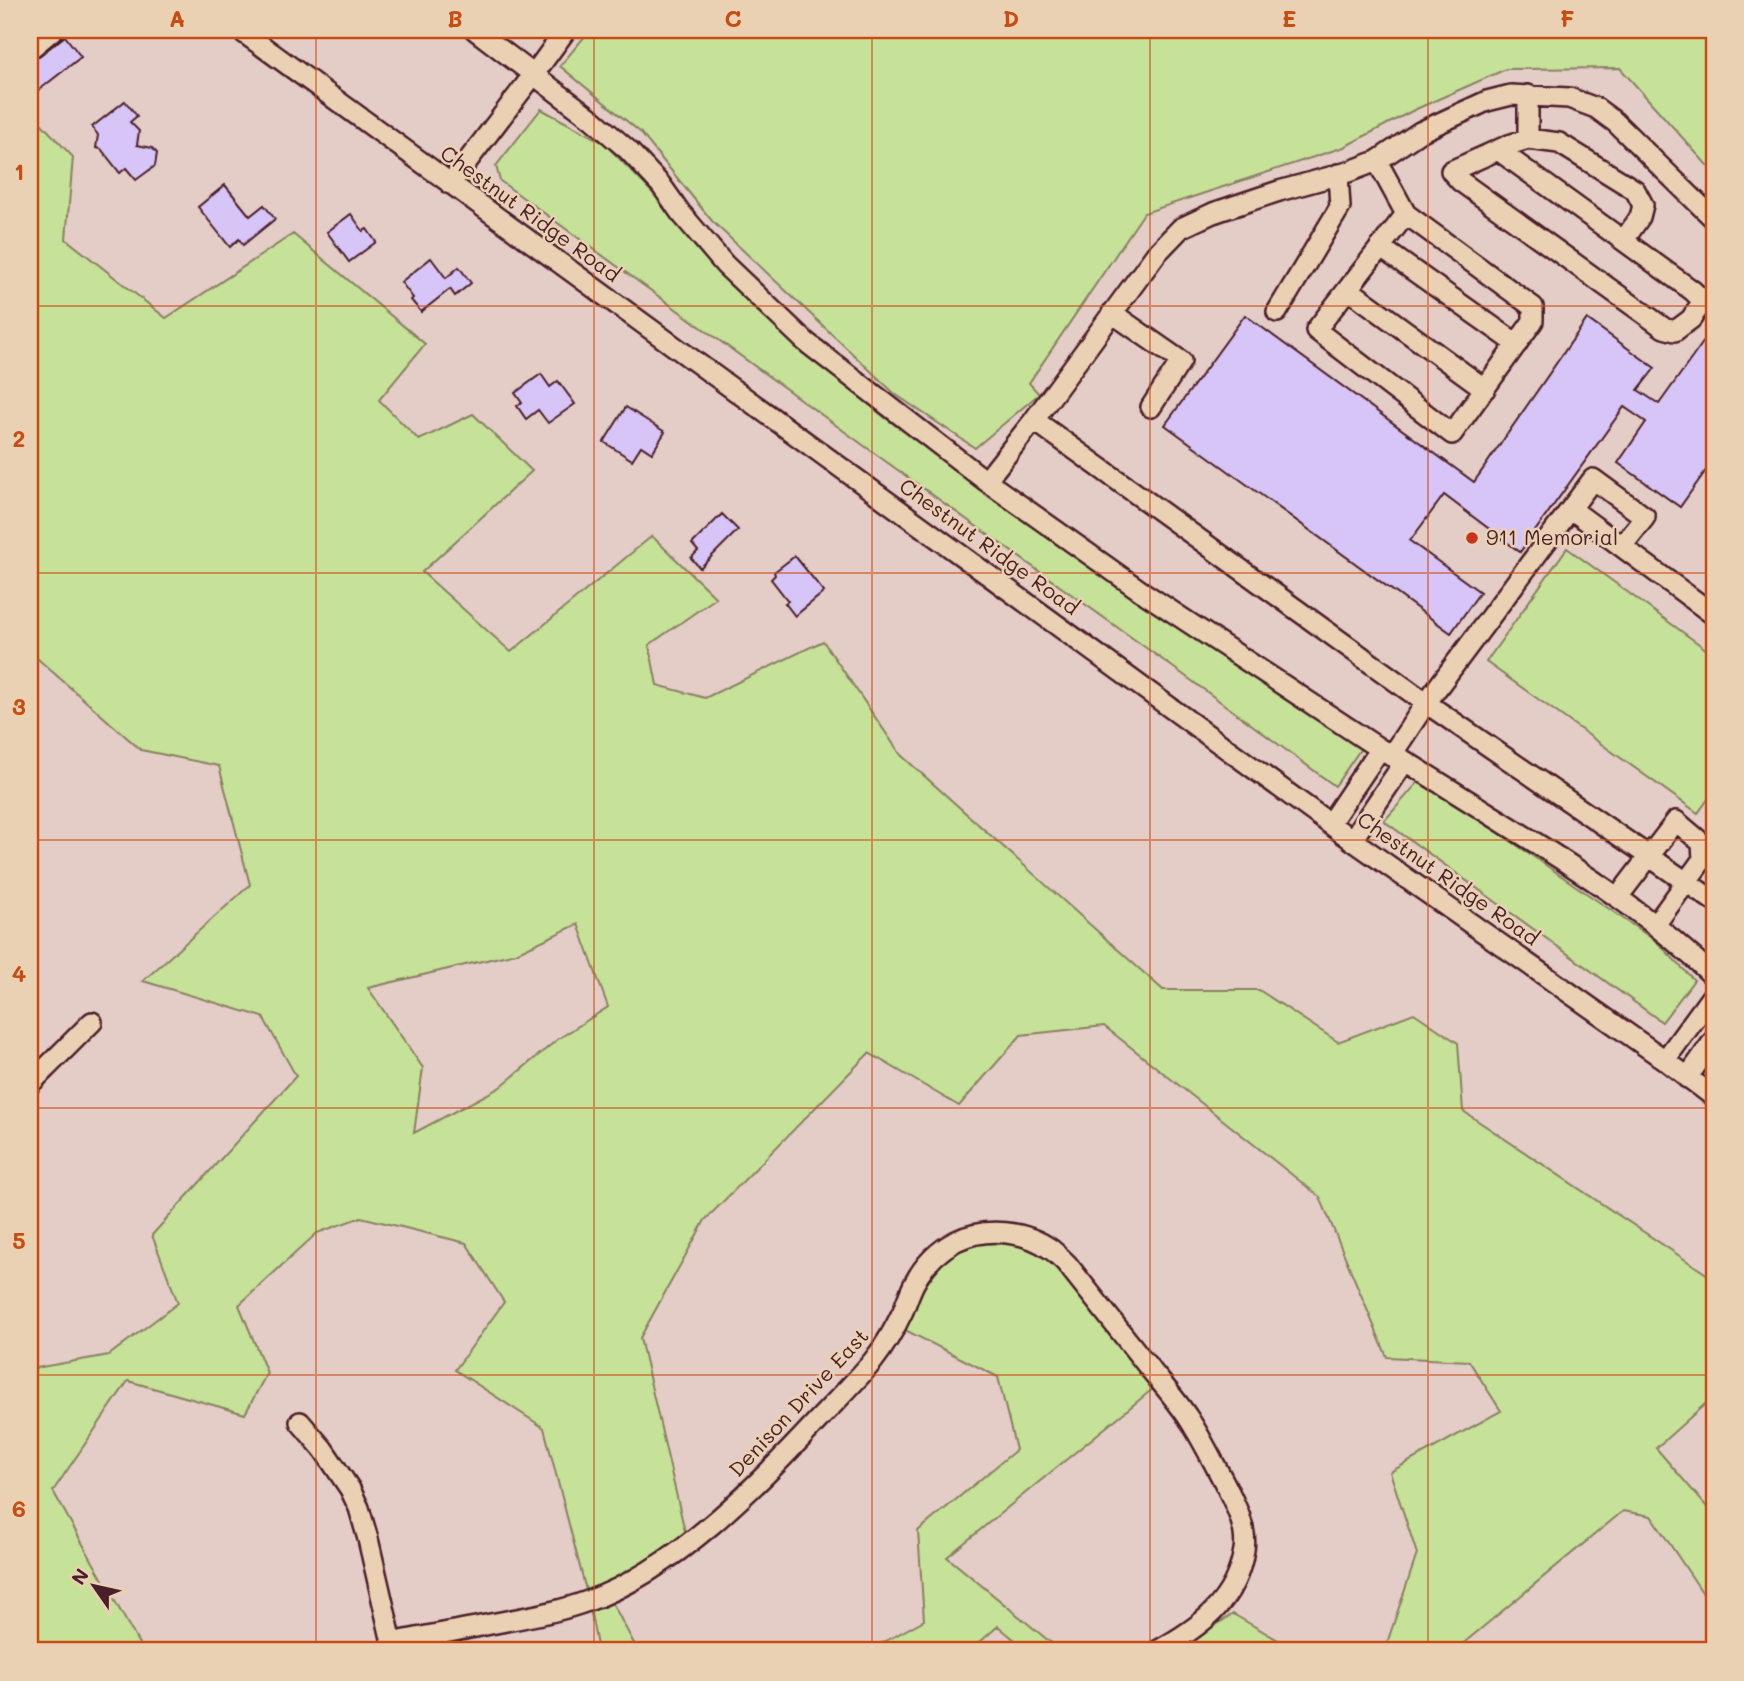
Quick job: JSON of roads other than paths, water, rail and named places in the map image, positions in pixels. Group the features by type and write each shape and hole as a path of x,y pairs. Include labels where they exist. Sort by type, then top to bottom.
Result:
{"street":[{"path":"30,49 53,30"},
{"name":"Chestnut Ridge Road","path":"240,30 1352,840 1714,1097"},
{"path":"475,30 592,119 628,150 661,185 724,265 806,341 986,481 1141,591 1392,755 1618,897 1655,925 1714,977"},
{"path":"450,184 566,30"},
{"path":"986,481 1156,254 1181,228 1213,213 1377,160 1420,132 1487,101 1511,95 1528,95 1569,98 1596,108 1615,122 1714,219"},
{"path":"1528,95 1528,139"},
{"path":"1498,150 1624,240 1703,301 1690,319 1675,331 1652,320 1460,181 1451,171 1498,150 1528,139 1559,143 1635,190 1643,205 1640,217 1624,240"},
{"path":"1377,160 1406,214 1533,307 1533,321 1452,434 1316,330 1406,214"},
{"path":"1277,312 1340,207 1338,174"},
{"path":"1380,247 1517,344"},
{"path":"1348,289 1485,389"},
{"path":"1112,313 1181,361 1151,407"},
{"path":"1034,420 1426,702 1714,901"},
{"path":"1352,840 1392,755 1426,702 1593,479 1645,517 1622,546"},
{"path":"1571,509 1714,615"},
{"path":"1330,823 1392,755"},
{"path":"1618,897 1676,821 1702,843 1703,859 1655,925"},
{"path":"1665,1060 1714,993"},
{"path":"30,1084 92,1022"},
{"path":"1687,1077 1714,1040"},
{"name":"Denison Drive East","path":"393,1647 555,1612 591,1601 648,1572 684,1546 765,1476 873,1361 888,1339 915,1281 926,1265 956,1241 992,1232 1013,1233 1032,1238 1050,1248 1067,1264 1188,1418 1233,1497 1245,1548 1230,1590 1200,1625 1157,1651"},
{"path":"300,1422 323,1449 350,1489 359,1508 393,1647"}],"place":[{"name":"911 Memorial","path":"1472,538"}]}
